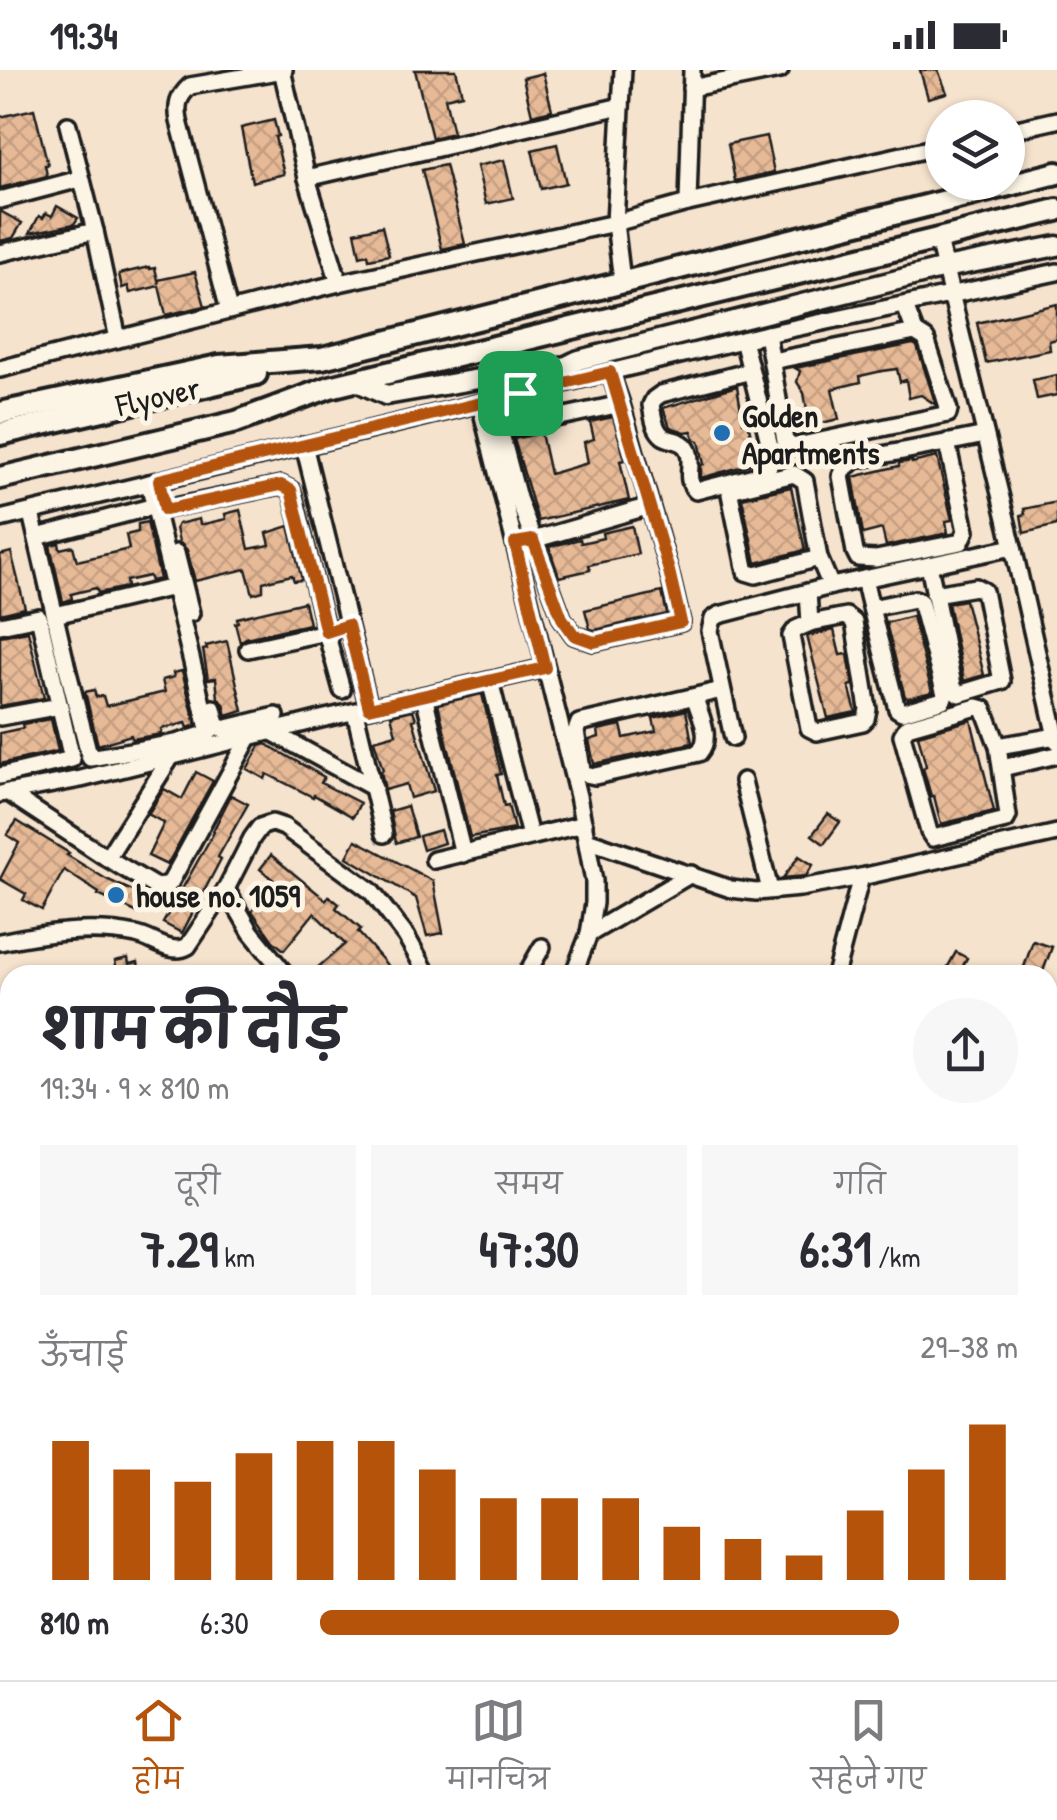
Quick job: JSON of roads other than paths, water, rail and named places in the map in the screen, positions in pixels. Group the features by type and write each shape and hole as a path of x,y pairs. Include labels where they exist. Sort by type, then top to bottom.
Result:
{"main road":[{"path":"0,413 219,366 322,358 1057,173"},
{"path":"0,478 236,422 330,387 1057,210"},
{"name":"Flyover","path":"0,434 322,358"},
{"name":"Flyover","path":"0,464 330,387"}],"street":[{"path":"229,310 178,120 177,102 190,86 283,70 307,178 339,283"},
{"path":"622,282 615,223 623,70"},
{"path":"688,203 692,70"},
{"path":"691,88 780,70"},
{"path":"307,178 621,106"},
{"path":"1025,127 1057,120"},
{"path":"68,125 118,339"},
{"path":"0,369 339,283 925,150"},
{"path":"0,200 80,178"},
{"path":"0,253 95,231"},
{"path":"938,240 1056,732 998,746"},
{"path":"0,519 480,404 579,360 944,268 1057,246"},
{"path":"356,381 386,395 498,377 519,387 610,372 1057,272"},
{"path":"767,334 785,441 792,447 944,416 949,410 926,339 914,332 905,306"},
{"path":"772,362 914,332"},
{"path":"743,340 770,446 768,467 762,474 696,491 689,476 690,455 685,446 663,436 656,426 651,406 654,399 750,371"},
{"path":"610,372 621,404 650,506 681,622 594,642 574,635 562,618 518,498 500,430 621,404"},
{"path":"480,404 594,881 588,934 576,965"},
{"path":"947,442 966,531 961,542 876,559 858,558 841,476 844,468 855,460 947,442 985,435"},
{"path":"304,445 348,625 384,834"},
{"path":"818,558 756,574 746,572 730,494 734,488 794,474 801,477 818,558 831,586"},
{"path":"154,482 218,728 362,710 545,668"},
{"path":"38,536 160,508 287,487 293,495 342,690"},
{"path":"533,540 650,506"},
{"path":"31,512 90,758 176,743 209,733 174,587 160,508"},
{"path":"733,738 710,631 713,618 831,586 1013,547"},
{"path":"928,565 934,594 956,692 1002,680 984,591 976,587 934,594"},
{"path":"864,579 871,608 897,709 902,712 944,700 920,601 871,608"},
{"path":"55,616 174,587"},
{"path":"808,592 810,623"},
{"path":"846,616 854,622 868,709 862,722 817,732 809,728 791,636 810,623 846,616"},
{"path":"0,624 39,617 72,759 0,776"},
{"path":"248,649 348,625"},
{"path":"490,681 530,836"},
{"path":"694,698 707,738 699,753 595,776 584,774 578,723 722,690"},
{"path":"424,696 463,854"},
{"path":"0,717 60,706"},
{"path":"981,708 998,746 1002,768 1006,820 933,838 902,735 907,727 981,708"},
{"path":"4,793 81,779 250,736 273,724"},
{"path":"273,724 374,788"},
{"path":"4,793 154,886 166,886 250,736"},
{"path":"1002,768 1057,755"},
{"path":"107,858 170,756"},
{"path":"743,781 770,890"},
{"path":"0,942 34,935 107,931 141,936 182,950 226,888 252,838 260,827 272,824 284,827 371,891 406,936 422,965"},
{"path":"434,860 530,836 585,832 730,889 756,892 861,877 1057,834"},
{"path":"588,934 691,874"},
{"path":"839,965 861,877"},
{"path":"226,888 251,932 278,965"},
{"path":"532,965 542,947"}],"lane":[{"path":"515,543 533,540"}],"place":[{"name":"Golden Apartments","path":"722,433"},
{"name":"house no. 1059","path":"116,895"}]}
